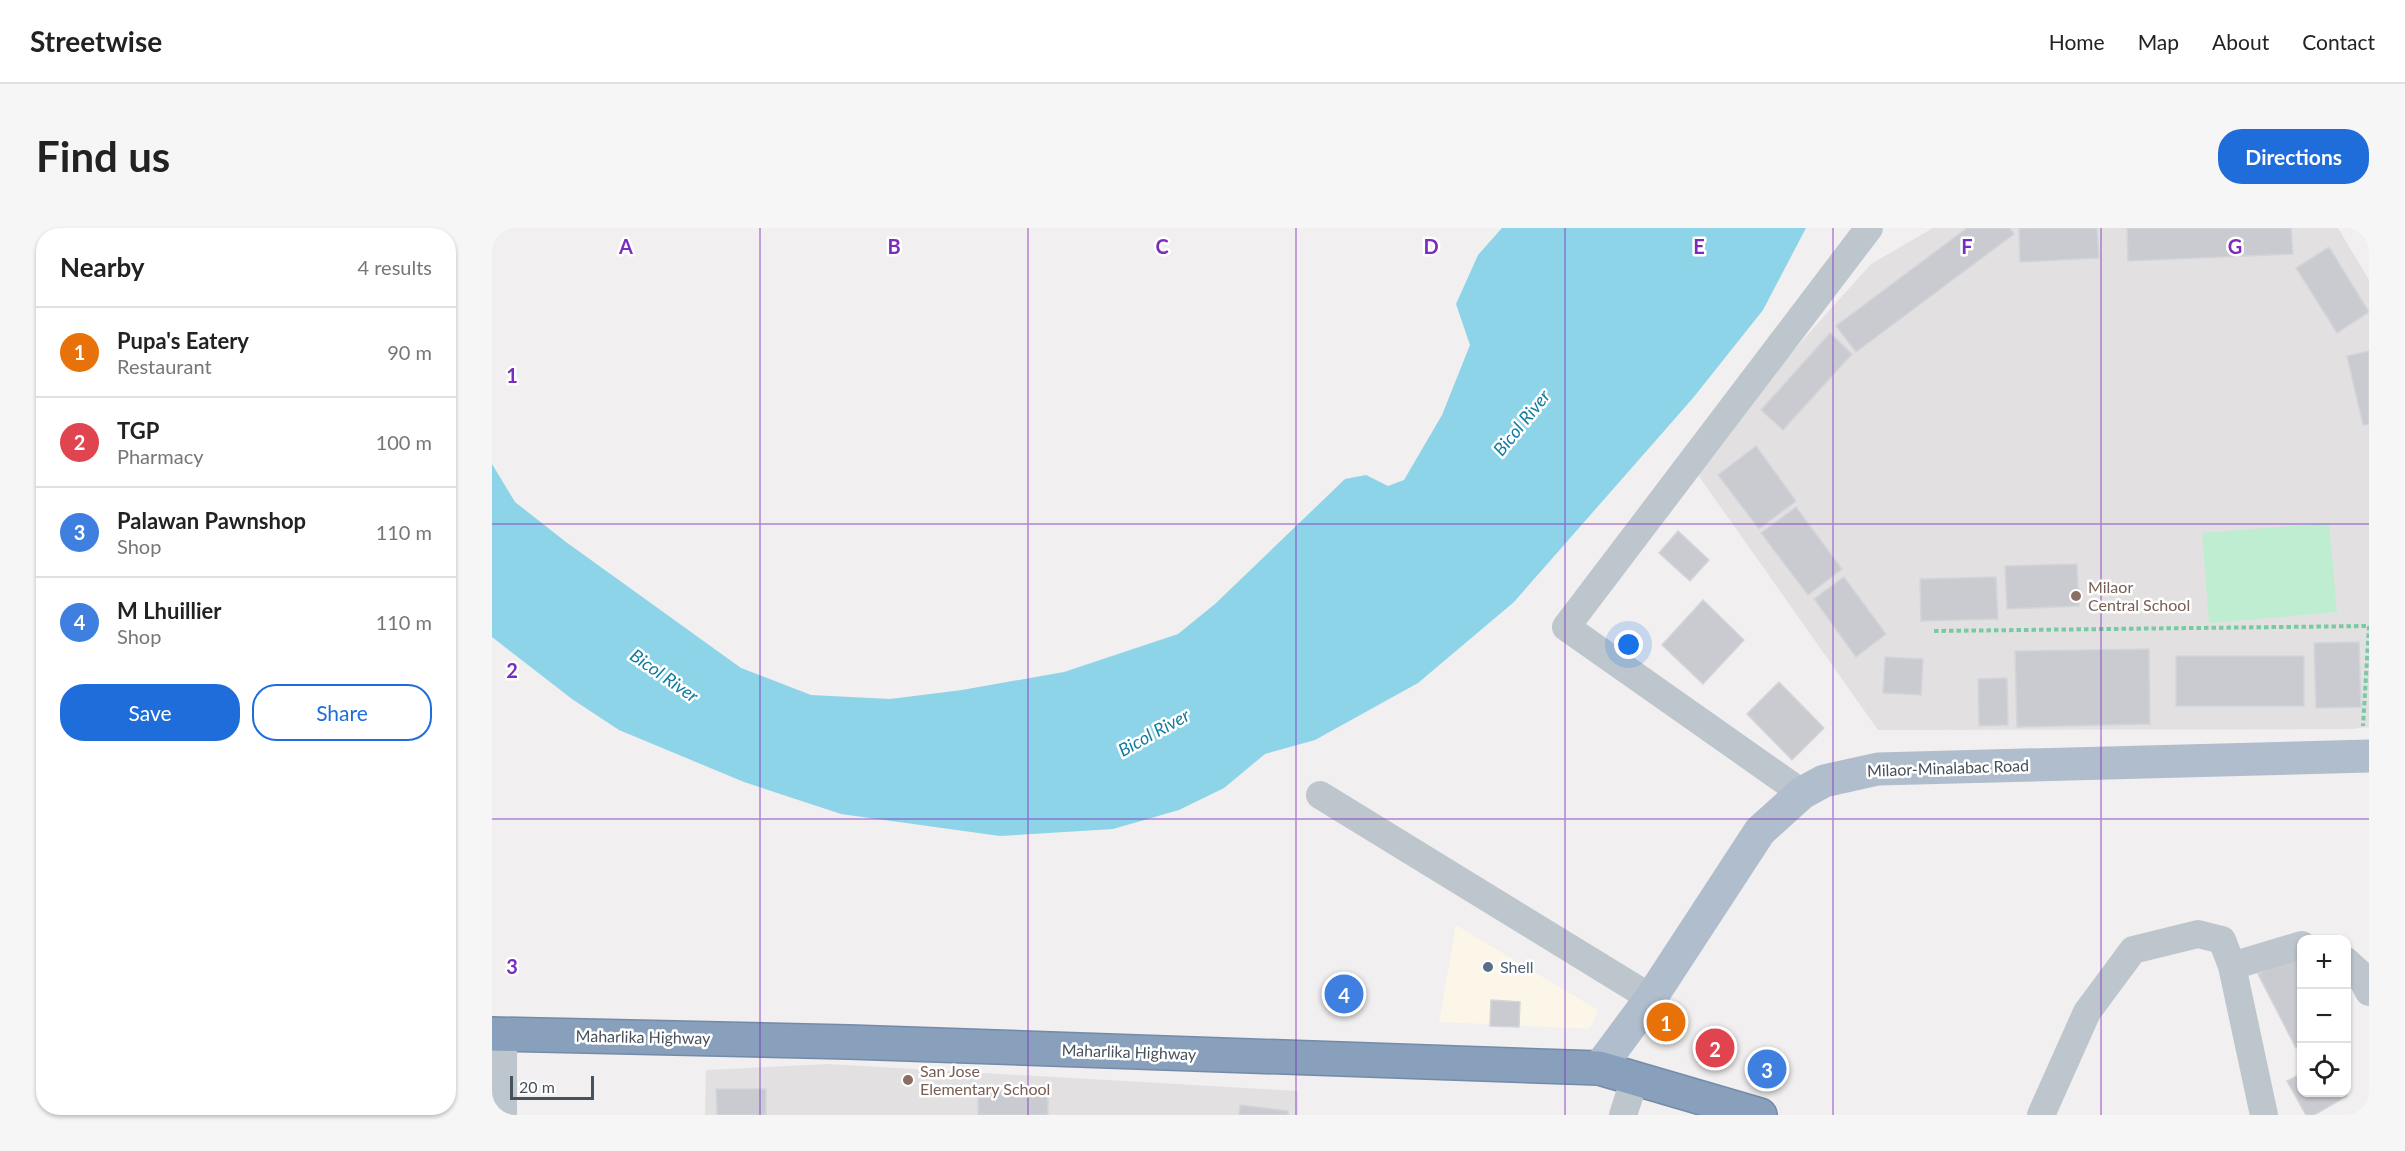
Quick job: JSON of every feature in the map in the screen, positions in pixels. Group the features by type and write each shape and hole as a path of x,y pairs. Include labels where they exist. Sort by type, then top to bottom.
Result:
{"highway":[{"name":"Maharlika Highway","path":"498,1034 849,1042 1599,1068 1760,1115"}],"main road":[{"name":"Milaor-Minalabac Road","path":"1599,1068 1651,998 1760,831 1802,793 1824,781 1878,769 2365,756"}],"street":[{"path":"1802,793 1566,627 1869,228"},
{"path":"1320,795 1651,998"},
{"path":"2041,1115 2087,1012 2133,950 2198,934 2222,940 2232,966 2264,1115"},
{"path":"2232,966 2297,946"},
{"path":"2351,966 2359,973 2369,992"},
{"path":"498,1034 503,1115"},
{"path":"1623,1115 1635,1078"}],"path":[{"path":"1934,631 2369,626 2365,756"}],"shaded area":[{"name":"Milaor Central School","path":"1933,228 2338,228 2369,280 2369,727 2352,729 1878,730 1691,465 1871,264"},
{"name":"Shell","path":"1456,925 1598,1010 1590,1029 1439,1022"},
{"name":"San Jose Elementary School","path":"828,1064 1298,1091 1298,1115 705,1115 706,1070"}],"green space":[{"path":"2329,523 2337,612 2209,623 2202,533"}],"water":[{"name":"Bicol River","path":"1502,228 1806,228 1763,310 1693,398 1514,602 1418,683 1315,740 1265,754 1224,788 1179,810 1113,829 1000,836 841,814 744,782 619,730 572,699 492,637 492,464 515,502 566,542 741,668 811,695 890,699 962,690 1064,672 1178,634 1215,604 1345,479 1366,475 1388,486 1404,480 1442,415 1470,345 1456,304 1478,255"}],"building":[{"path":"1967,228 2010,228 2014,234 1856,352 1836,326"},
{"path":"2019,228 2097,228 2099,258 2020,262"},
{"path":"2127,228 2291,228 2293,254 2128,261"},
{"path":"2329,247 2369,312 2337,333 2296,268"},
{"path":"1830,333 1852,354 1783,430 1761,410"},
{"path":"2369,351 2369,424 2363,425 2347,356"},
{"path":"1756,446 1796,501 1759,529 1718,475"},
{"path":"1796,507 1842,569 1808,595 1761,533"},
{"path":"1678,531 1709,560 1690,581 1659,553"},
{"path":"2077,564 2079,606 2007,609 2005,566"},
{"path":"1844,577 1886,634 1856,657 1814,599"},
{"path":"1996,577 1998,619 1921,621 1920,579"},
{"path":"1703,600 1744,640 1703,684 1662,645"},
{"path":"2359,642 2361,707 2316,708 2314,643"},
{"path":"2149,649 2150,724 2017,727 2015,651"},
{"path":"2176,656 2304,656 2304,706 2176,706"},
{"path":"1885,657 1923,659 1921,695 1883,693"},
{"path":"2007,678 2008,725 1979,726 1978,679"},
{"path":"1779,682 1824,728 1792,760 1747,714"},
{"path":"2297,954 2297,1048 2296,1048 2258,974"},
{"path":"1491,1000 1520,1002 1519,1027 1490,1026"},
{"path":"2297,1076 2297,1097 2345,1097 2314,1115 2306,1115 2287,1081"},
{"path":"716,1089 766,1089 766,1115 717,1115"},
{"path":"978,1091 1048,1092 1048,1115 978,1115"},
{"path":"1240,1105 1288,1111 1288,1115 1239,1115"}],"place":[{"name":"Milaor Central School","path":"2076,596"},
{"name":"Shell","path":"1488,967"},
{"name":"M Lhuillier","path":"1344,994"},
{"name":"Pupa's Eatery","path":"1666,1022"},
{"name":"TGP","path":"1715,1048"},
{"name":"Palawan Pawnshop","path":"1767,1069"},
{"name":"San Jose Elementary School","path":"908,1080"}]}
